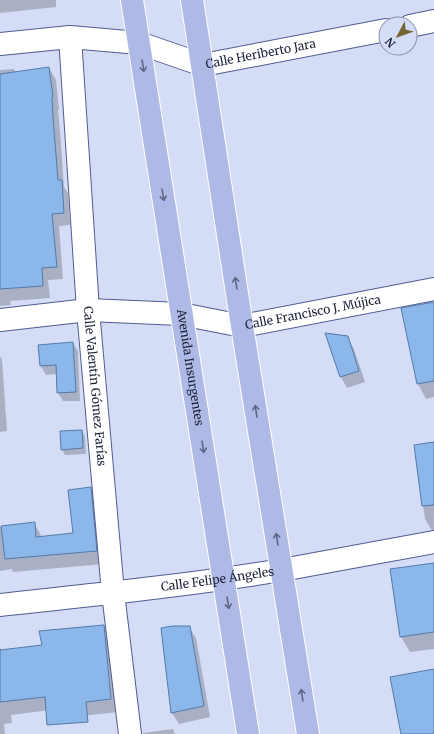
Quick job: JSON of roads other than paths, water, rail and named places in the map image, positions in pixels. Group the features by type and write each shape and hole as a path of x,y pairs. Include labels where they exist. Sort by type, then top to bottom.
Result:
{"main road":[{"name":"Avenida Insurgentes","path":"132,0 248,734"},
{"path":"192,0 242,326 308,734"}],"street":[{"path":"418,24 434,21"},
{"name":"Calle Heriberto Jara","path":"0,44 70,37 139,43 203,65 378,32"},
{"name":"Calle Valentín Gómez Farías","path":"70,37 88,310 113,593 130,734"},
{"name":"Calle Francisco J. Mújica","path":"0,320 88,310 182,314 242,326 434,289"},
{"name":"Calle Felipe Ángeles","path":"0,605 113,593 282,570 434,542"}]}
